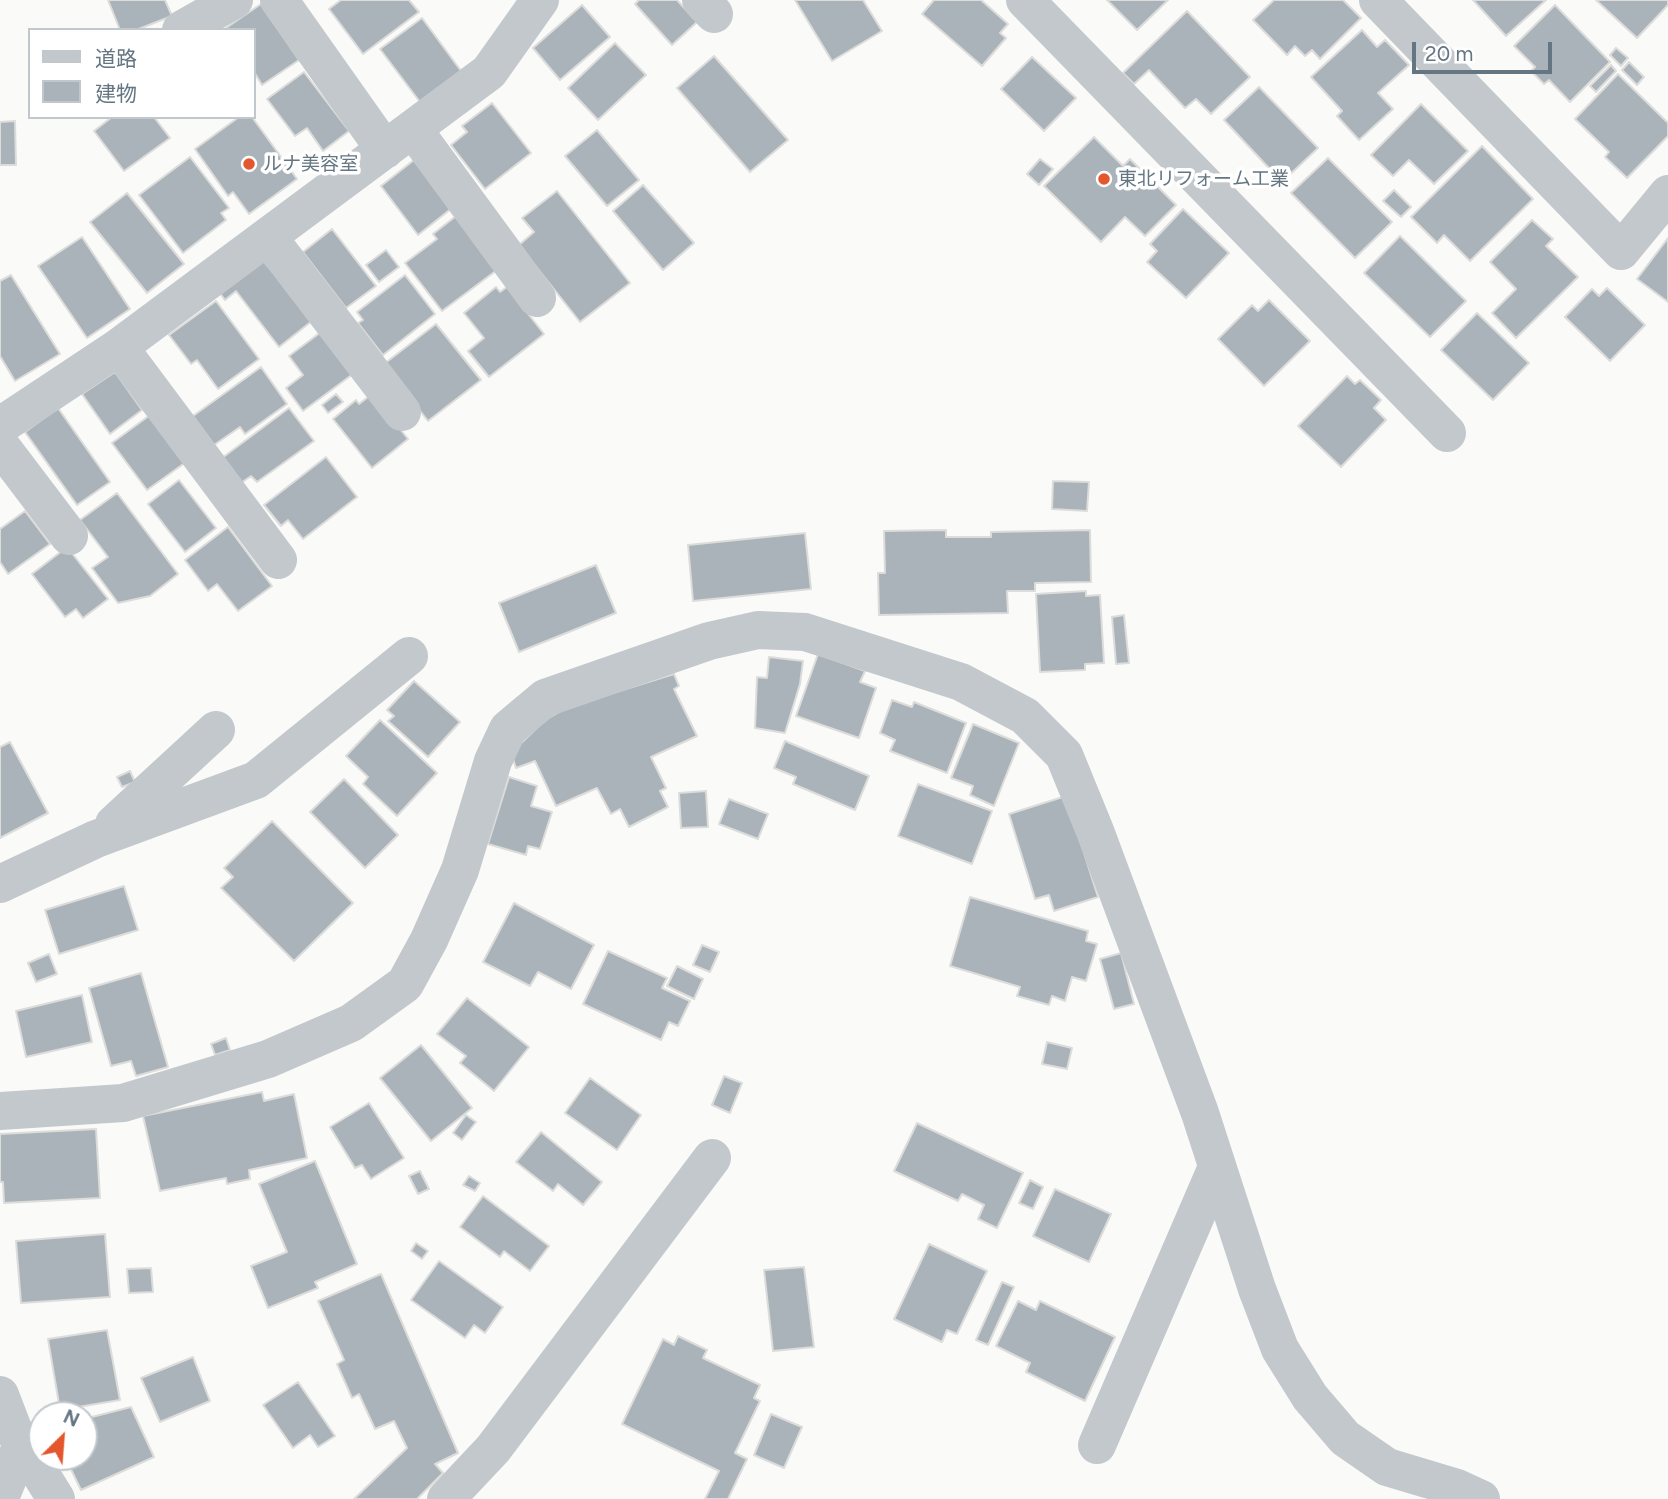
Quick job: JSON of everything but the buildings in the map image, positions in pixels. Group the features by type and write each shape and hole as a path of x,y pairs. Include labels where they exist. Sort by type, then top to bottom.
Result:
{"street":[{"path":"185,28 234,0"},
{"path":"279,0 537,298"},
{"path":"0,426 119,347 489,72 540,0"},
{"path":"1025,0 1447,433"},
{"path":"1378,0 1621,251 1668,194"},
{"path":"268,237 401,412"},
{"path":"119,347 278,560"},
{"path":"0,445 69,536"},
{"path":"0,1111 123,1103 268,1059 351,1023 405,984 429,940 460,870 493,761 508,729 545,698 709,641 758,630 805,632 961,682 1026,716 1064,755 1096,831 1191,1088 1257,1289 1280,1349 1310,1397 1345,1438 1387,1467 1457,1488 1481,1499"},
{"path":"0,884 96,839 256,780 409,656"},
{"path":"96,839 216,730"},
{"path":"446,1499 493,1450 712,1157"},
{"path":"1097,1445 1217,1167"},
{"path":"0,1395 13,1429 56,1499"},
{"path":"0,1498 22,1444"}],"place":[{"name":"ルナ美容室","path":"249,164"},
{"name":"東北リフォーム工業","path":"1104,179"}]}
